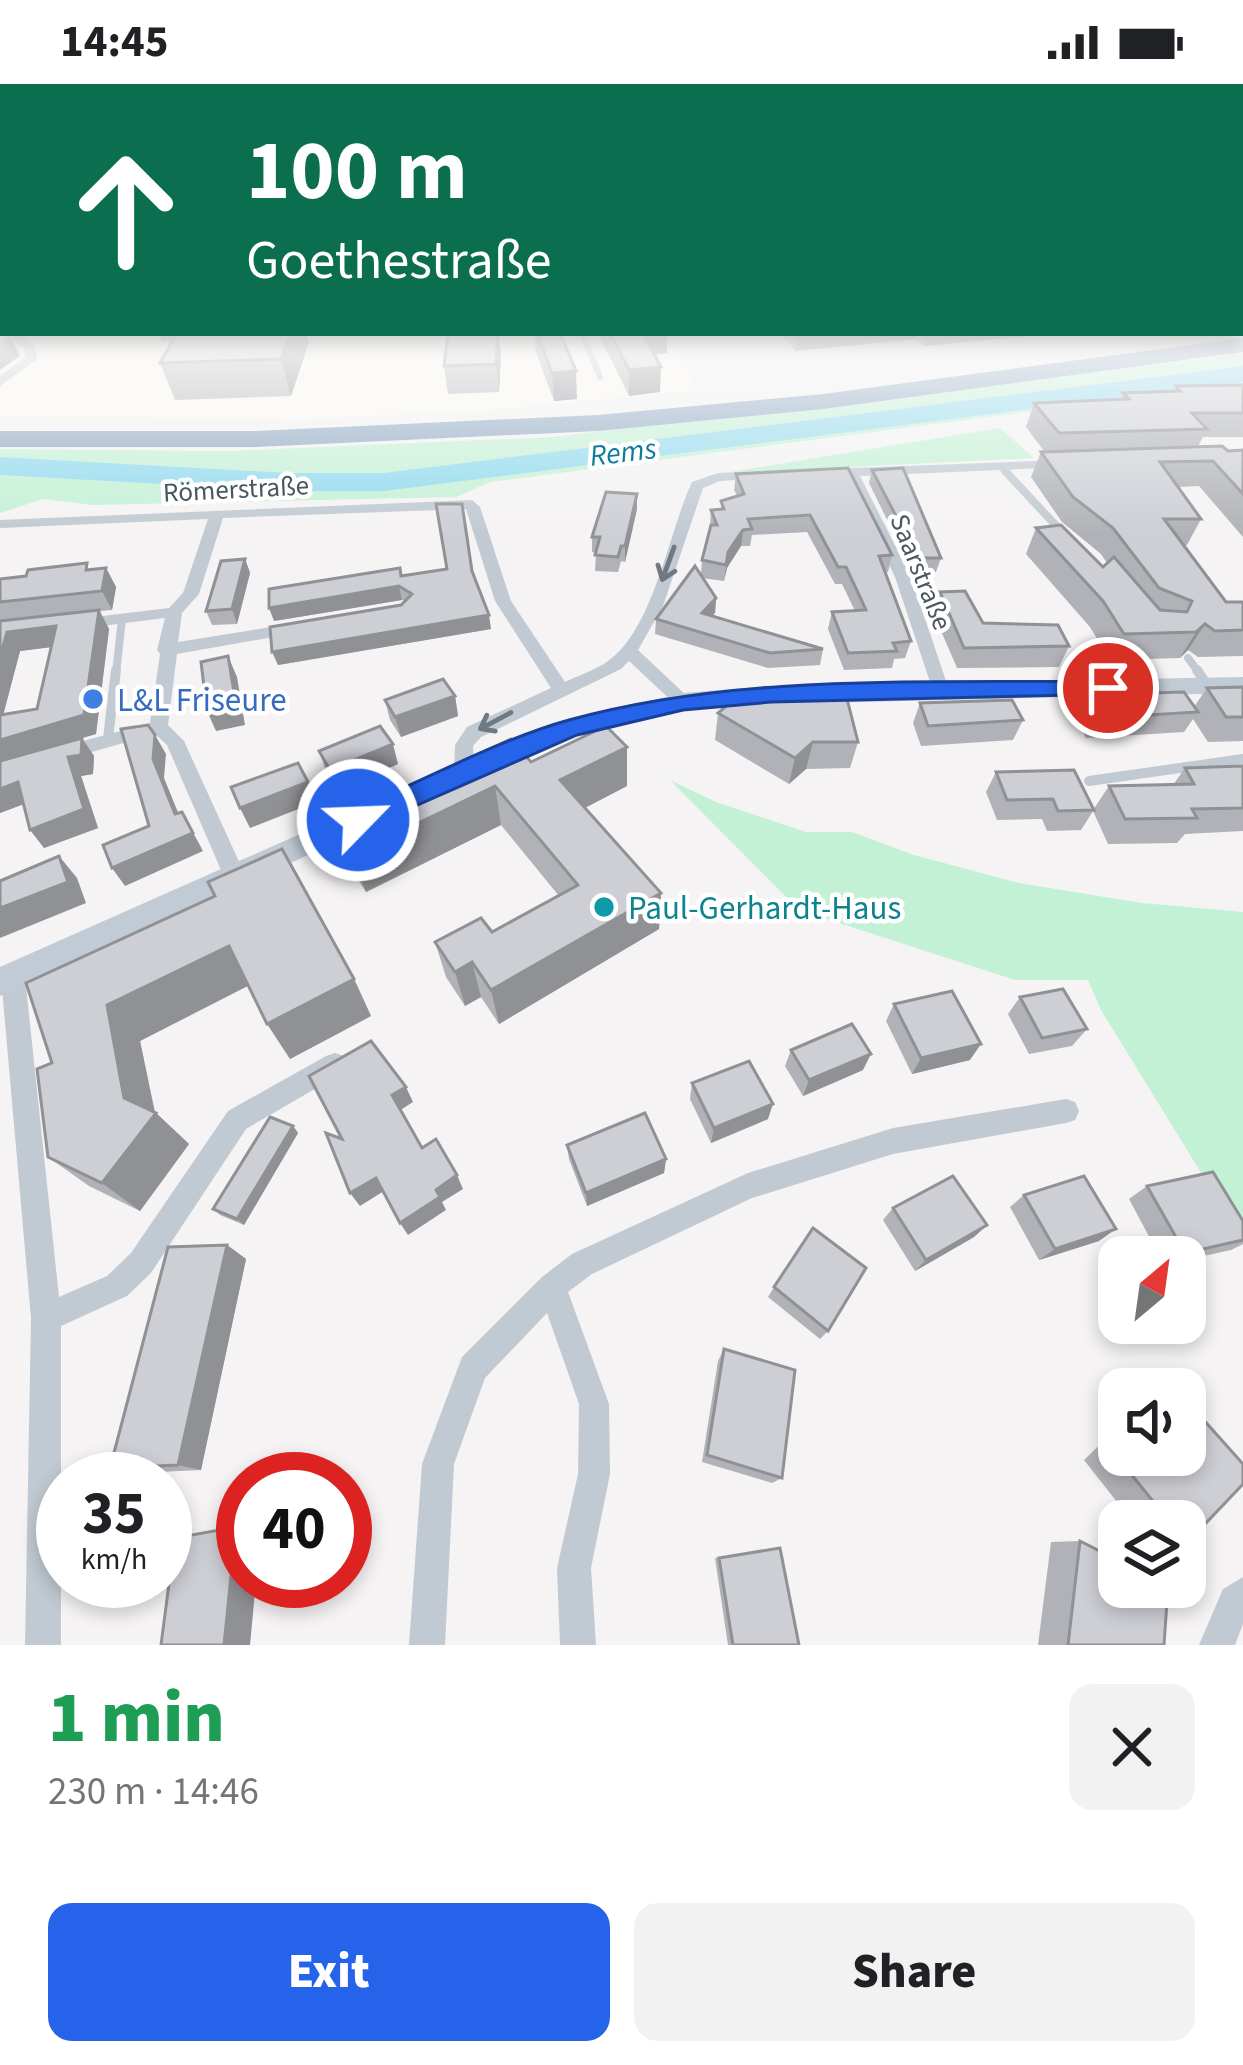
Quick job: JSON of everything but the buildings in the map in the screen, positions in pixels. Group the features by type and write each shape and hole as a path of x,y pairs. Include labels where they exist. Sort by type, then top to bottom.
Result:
{"highway":[{"path":"0,425 203,428 474,419 785,390"},
{"path":"0,439 300,439 538,428 906,390"}],"street":[{"path":"807,473 1088,464"},
{"name":"Saarstraße","path":"851,472 903,577 941,693"},
{"path":"464,772 464,745 474,732 615,664 630,652 697,485 707,479 784,474"},
{"name":"Römerstraße","path":"0,524 457,503 473,507 503,601 561,689"},
{"path":"159,727 174,612 191,594 218,514"},
{"path":"52,626 174,612"},
{"path":"166,650 317,624"},
{"path":"630,652 683,702"},
{"path":"434,786 570,728 683,702 771,694 1243,685"},
{"path":"46,758 159,727"},
{"path":"159,727 175,741 236,877"},
{"path":"43,1645 46,1318 6,979 396,803"},
{"path":"46,1318 117,1286 141,1263 238,1120 351,1054"},
{"path":"427,1645 438,1464 472,1368 552,1287 582,1264 748,1186 893,1141 1066,1111"},
{"path":"552,1287 594,1404 594,1474 574,1568 578,1645"},
{"path":"1217,1645 1235,1600 1243,1594"}],"lane":[{"path":"1000,466 1067,537"},
{"path":"108,739 122,620"},
{"path":"1188,658 1208,686"},
{"path":"1088,781 1243,759"}],"shaded area":[{"path":"0,390 697,390 492,410 311,419 0,416"}],"green space":[{"path":"945,390 1198,390 490,482 456,497 92,505 43,499 0,513 0,449 229,451 553,437"},
{"path":"1000,428 1034,458 724,473"},
{"path":"670,780 716,802 806,832 852,832 914,855 1019,883 1142,903 1243,912 1243,1241 1101,1010 1088,980 1015,980 799,910"}],"waterway":[{"name":"Rems","path":"0,466 288,482 384,482 1117,390"}],"place":[{"name":"L&L Friseure","path":"93,699"},
{"name":"Paul-Gerhardt-Haus","path":"604,907"}],"route":[{"path":"358,820 570,728 683,702 771,694 1108,688"}]}
